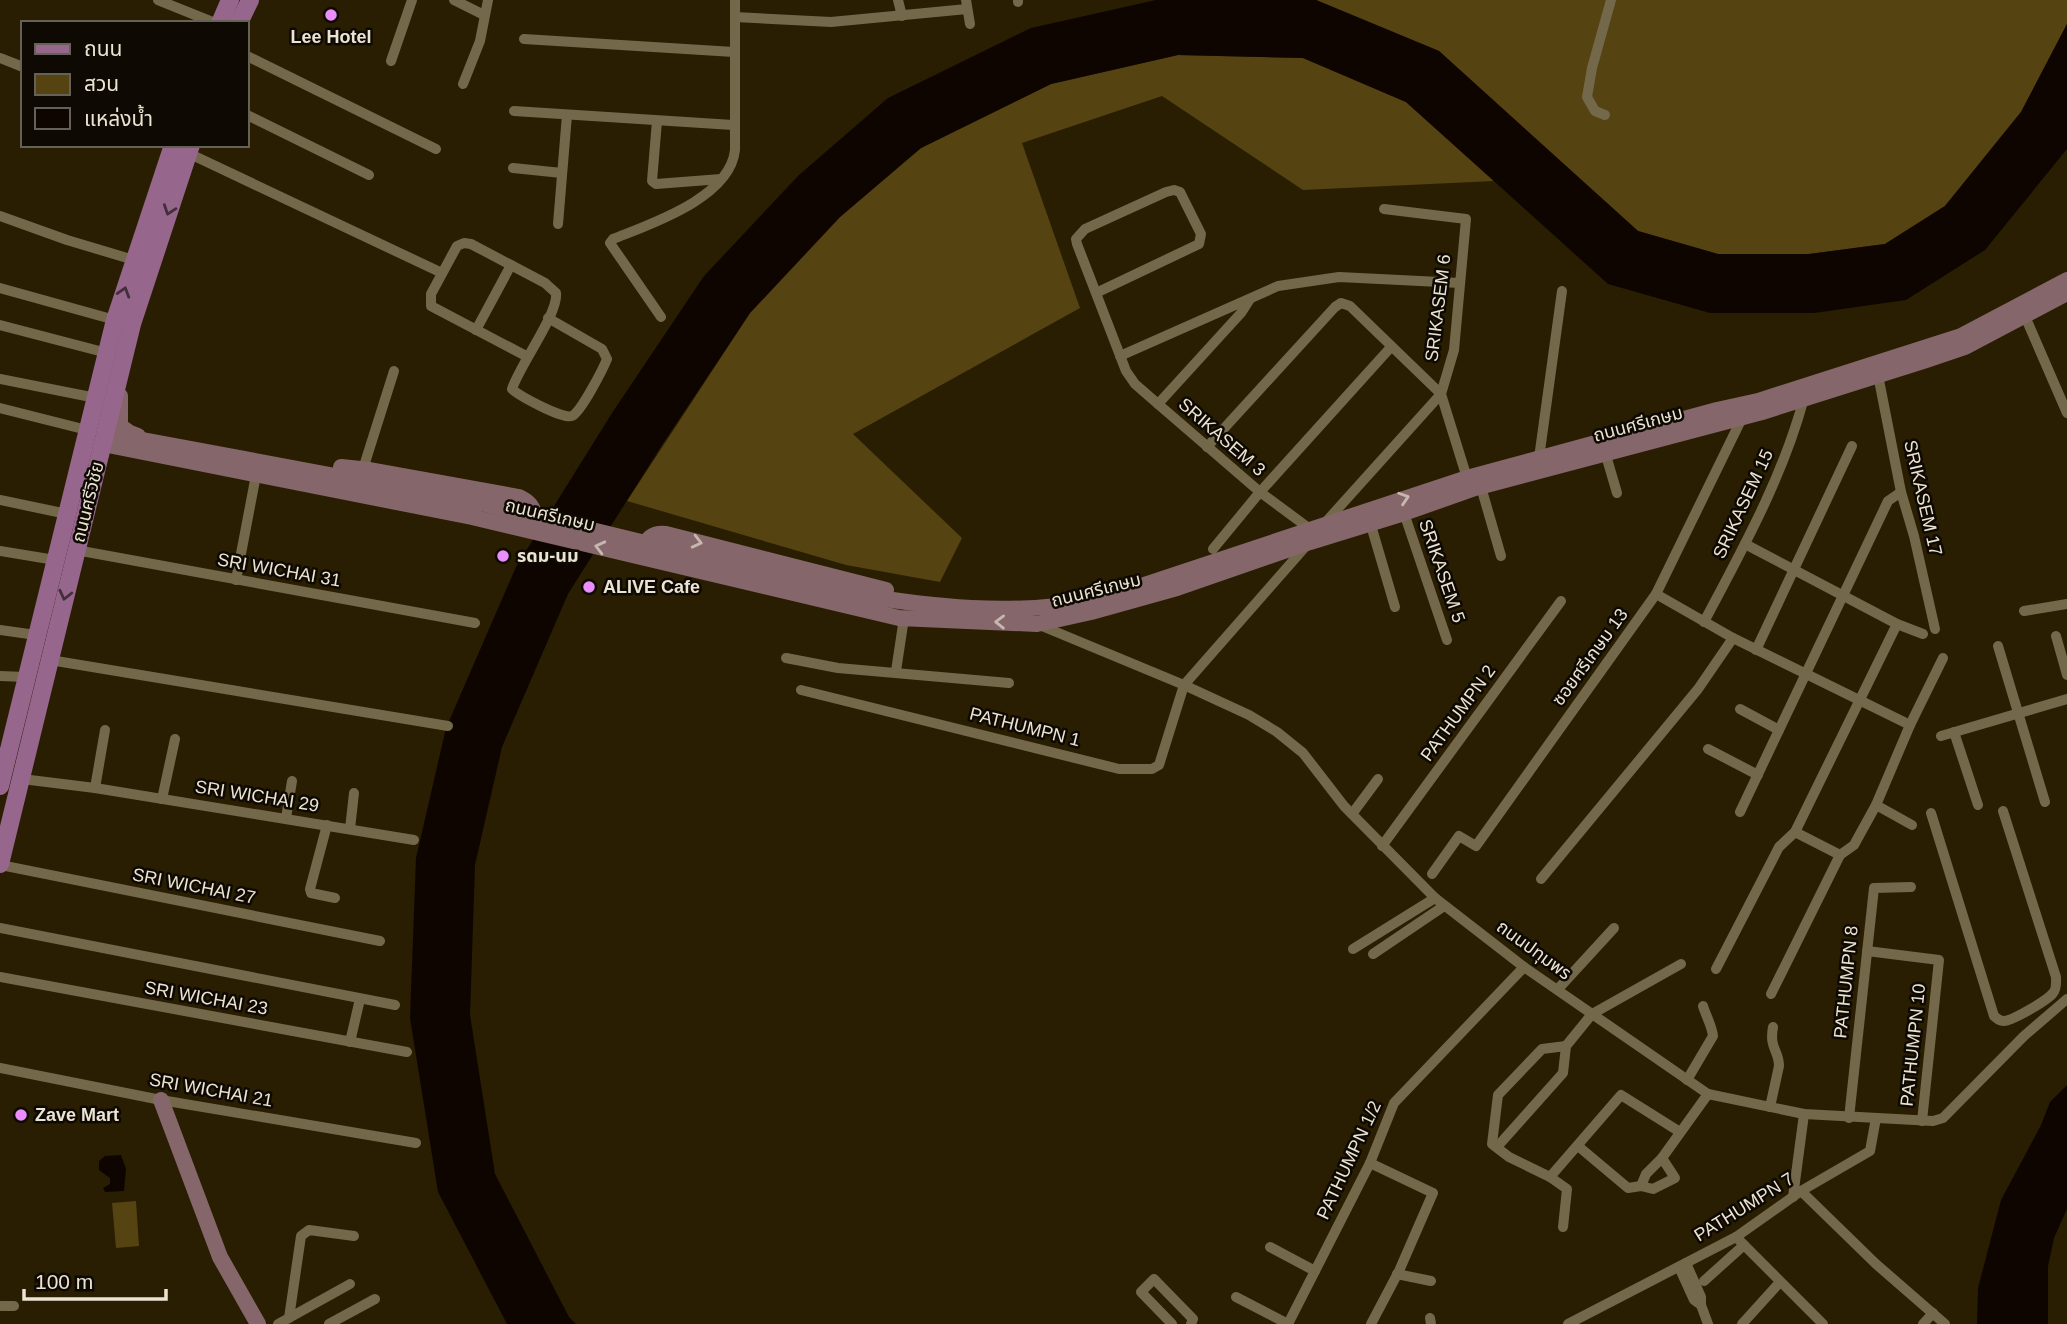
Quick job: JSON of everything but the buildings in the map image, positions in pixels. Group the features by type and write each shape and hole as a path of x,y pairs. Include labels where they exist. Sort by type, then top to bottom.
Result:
{"main road":[{"path":"221,21 230,0"},
{"path":"240,21 250,0"},
{"name":"ถนนศรีวิชัย","path":"0,864 86,515 98,436 115,356 142,262 184,148"},
{"name":"ถนนศรีวิชัย","path":"94,403 115,356 115,320 142,262"},
{"name":"ถนนศรีเกษม","path":"98,436 186,455 260,476 472,517 741,574 901,602 990,608 1089,601 1474,483 1743,416 1965,347 1978,333 2067,279"},
{"name":"ถนนศรีเกษม","path":"186,455 234,458 485,504 902,618 1037,624 1177,588 1315,532 1404,513 1539,458 1758,401 1978,333 2067,293"},
{"path":"115,356 120,426 130,433 186,455"},
{"path":"94,403 92,427 98,436"},
{"name":"ถนนศรีวิชัย","path":"0,786 5,745 26,677 69,506 88,452 98,436"},
{"path":"86,515 108,460 114,455 186,455"},
{"path":"234,458 363,469 519,497 530,504 534,515 531,528 522,536 509,536 358,505 260,476"},
{"path":"902,618 831,614 657,569 644,558 646,542 654,534 666,534 913,597 990,608"},
{"path":"31,656 50,660"},
{"path":"161,1100 220,1257 258,1324"}],"street":[{"path":"158,0 210,21"},
{"path":"391,61 412,0"},
{"path":"454,0 484,15"},
{"path":"463,84 480,41 488,0"},
{"path":"661,317 612,249 611,241 676,212 709,191 721,179 734,158 735,0"},
{"path":"898,0 902,16"},
{"path":"1605,115 1595,111 1587,97 1592,68 1612,0"},
{"path":"735,17 831,23 902,16 966,5 970,24"},
{"path":"524,39 734,52"},
{"path":"248,56 436,149"},
{"path":"0,58 21,66"},
{"path":"514,111 733,125"},
{"path":"558,223 567,115"},
{"path":"248,116 369,175"},
{"path":"657,121 652,181 656,184 721,179"},
{"path":"184,148 442,273"},
{"path":"513,168 562,173"},
{"path":"1096,293 1199,244 1201,233 1180,192 1166,192 1078,234 1077,244 1096,293 1121,356 1135,384 1158,404"},
{"name":"SRIKASEM 6","path":"1384,209 1466,219 1454,350 1441,394"},
{"path":"0,216 67,240 142,262"},
{"path":"528,356 431,306 431,294 457,246 464,243 512,265 545,283 556,293 556,302 548,318 528,356 513,384 513,391 564,416 575,414 606,362 605,353 548,318"},
{"path":"476,330 512,265"},
{"path":"1121,356 1278,286 1339,277 1460,283"},
{"path":"0,288 115,320"},
{"path":"1539,458 1562,290"},
{"name":"SRIKASEM 3","path":"1251,298 1241,313 1158,404 1260,492 1315,532"},
{"path":"1207,447 1341,303 1346,303 1441,394 1501,556"},
{"path":"2024,314 2067,413"},
{"path":"0,325 115,356"},
{"path":"1213,549 1260,492 1391,347"},
{"path":"363,469 394,371"},
{"name":"SRIKASEM 17","path":"1878,375 1901,492 1935,629"},
{"path":"0,379 94,403"},
{"path":"1184,685 1315,532 1441,394"},
{"name":"SRIKASEM 15","path":"1704,622 1745,544 1793,439 1804,398"},
{"path":"0,408 98,436"},
{"name":"ซอยศรีเกษม 13","path":"1432,874 1458,836 1476,846 1656,594 1743,416"},
{"path":"1756,650 1852,446"},
{"path":"1605,452 1616,493"},
{"path":"236,580 260,476"},
{"path":"1740,813 1888,501 1901,492"},
{"path":"0,500 69,506"},
{"name":"SRIKASEM 5","path":"1404,513 1447,640"},
{"path":"1370,522 1395,607"},
{"path":"1745,544 1897,624 1923,634"},
{"name":"SRI WICHAI 31","path":"76,550 475,623"},
{"path":"0,551 55,560"},
{"path":"1656,594 1756,650 1910,724"},
{"name":"PATHUMPN 2","path":"1382,846 1561,601"},
{"path":"2024,611 2067,604"},
{"path":"896,671 902,618"},
{"name":"ถนนปทุมพร","path":"1037,624 1184,685 1249,715 1277,732 1303,752 1352,814 1440,902 1524,967 1708,1094 1804,1114 1922,1121 1943,1118 2024,1036 2067,999"},
{"path":"1716,969 1779,847 1796,832 1897,624"},
{"path":"0,630 36,635"},
{"path":"2056,636 2067,675"},
{"path":"1541,879 1698,689 1733,638"},
{"path":"1998,646 2045,802"},
{"path":"786,658 838,668 1009,682"},
{"path":"1771,994 1840,855 1854,845 1876,805 1910,724 1944,658"},
{"path":"50,660 447,726"},
{"path":"0,676 26,677"},
{"name":"PATHUMPN 1","path":"800,691 1119,769 1152,769 1159,765 1184,685"},
{"path":"1941,736 2067,699"},
{"path":"1740,709 1779,730"},
{"path":"95,788 105,730"},
{"path":"1954,732 1978,805"},
{"path":"162,799 175,739"},
{"path":"1708,749 1758,775"},
{"name":"SRI WICHAI 29","path":"22,779 95,788 414,840"},
{"path":"1352,814 1378,779"},
{"path":"286,818 292,781"},
{"path":"350,829 354,793"},
{"path":"1876,805 1912,825"},
{"path":"1931,813 1994,1016 2007,1021 2053,993 2056,977 2003,811"},
{"path":"327,825 310,888 311,893 316,895 335,898"},
{"path":"1796,832 1840,855"},
{"name":"SRI WICHAI 27","path":"0,864 380,941"},
{"name":"PATHUMPN 8","path":"1849,1118 1874,888 1911,887"},
{"path":"1353,949 1440,902"},
{"path":"1373,954 1440,902"},
{"path":"0,928 395,1005"},
{"path":"1558,989 1614,928"},
{"name":"PATHUMPN 10","path":"1867,951 1940,960 1922,1121"},
{"path":"1497,1147 1563,1073 1566,1046 1592,1014 1681,964"},
{"name":"PATHUMPN 1/2","path":"1288,1324 1370,1163 1394,1103 1524,967"},
{"name":"SRI WICHAI 23","path":"0,977 407,1052"},
{"path":"350,1042 360,999"},
{"path":"1687,1080 1713,1036 1713,1029 1703,1006"},
{"path":"2014,1018 2024,1036"},
{"path":"1770,1107 1779,1066 1779,1059 1772,1047 1773,1027"},
{"path":"1563,1227 1567,1189 1550,1177 1509,1157 1492,1144 1498,1095 1542,1049 1566,1046"},
{"name":"SRI WICHAI 21","path":"0,1068 161,1100 416,1143"},
{"path":"1550,1177 1621,1094 1680,1132"},
{"path":"1641,1186 1646,1174 1708,1094"},
{"path":"1804,1114 1797,1194 1945,1324"},
{"name":"PATHUMPN 7","path":"1568,1324 1682,1265 1740,1241 1797,1194 1870,1151 1876,1118"},
{"path":"1578,1146 1628,1188 1641,1186 1653,1189 1675,1178 1661,1158"},
{"path":"1370,1163 1433,1193 1397,1274 1371,1324"},
{"path":"289,1318 301,1236 309,1230 354,1236"},
{"path":"1704,1281 1740,1241 1819,1323"},
{"path":"1270,1247 1315,1271"},
{"path":"1682,1265 1693,1300 1701,1305 1708,1324"},
{"path":"1397,1274 1431,1281"},
{"path":"1172,1324 1141,1292 1154,1279 1193,1319 1191,1324"},
{"path":"1742,1324 1780,1282"},
{"path":"278,1324 350,1284"},
{"path":"1236,1297 1288,1324"},
{"path":"329,1324 375,1299"},
{"path":"0,1306 14,1306"},
{"path":"1923,1324 1933,1313"}],"green space":[{"path":"1316,0 2067,0 2067,24 2021,112 1945,206 1885,244 1809,254 1718,254 1638,231 1439,51"},
{"path":"1178,55 1303,58 1406,102 1494,181 1303,190 1162,96 1022,143 1080,308 853,434 962,538 940,582 846,565 627,501 750,313 840,217 921,148 1051,84"},
{"path":"136,1201 139,1246 116,1248 112,1203"}],"water":[{"path":"1156,0 1316,0 1439,51 1638,231 1718,254 1809,254 1885,244 1945,206 2021,112 2067,24 2067,149 1985,250 1906,300 1814,313 1710,313 1608,284 1406,102 1303,58 1178,55 1051,84 921,148 840,217 750,313 662,445 568,594 502,747 475,865 470,1015 495,1174 569,1317 576,1324 507,1324 438,1192 410,1018 416,858 446,728 516,567 612,413 704,276 799,175 888,98 1031,28"},
{"path":"2067,1085 2067,1209 2054,1238 2048,1266 2048,1324 1977,1324 1978,1288 2001,1200 2041,1125 2050,1102"},
{"path":"121,1155 126,1169 124,1191 105,1192 103,1188 110,1184 110,1178 99,1170 99,1161 105,1156"}],"place":[{"name":"Lee Hotel","path":"331,15"},
{"name":"รดม-นม","path":"503,556"},
{"name":"ALIVE Cafe","path":"589,587"},
{"name":"Zave Mart","path":"21,1115"}]}
